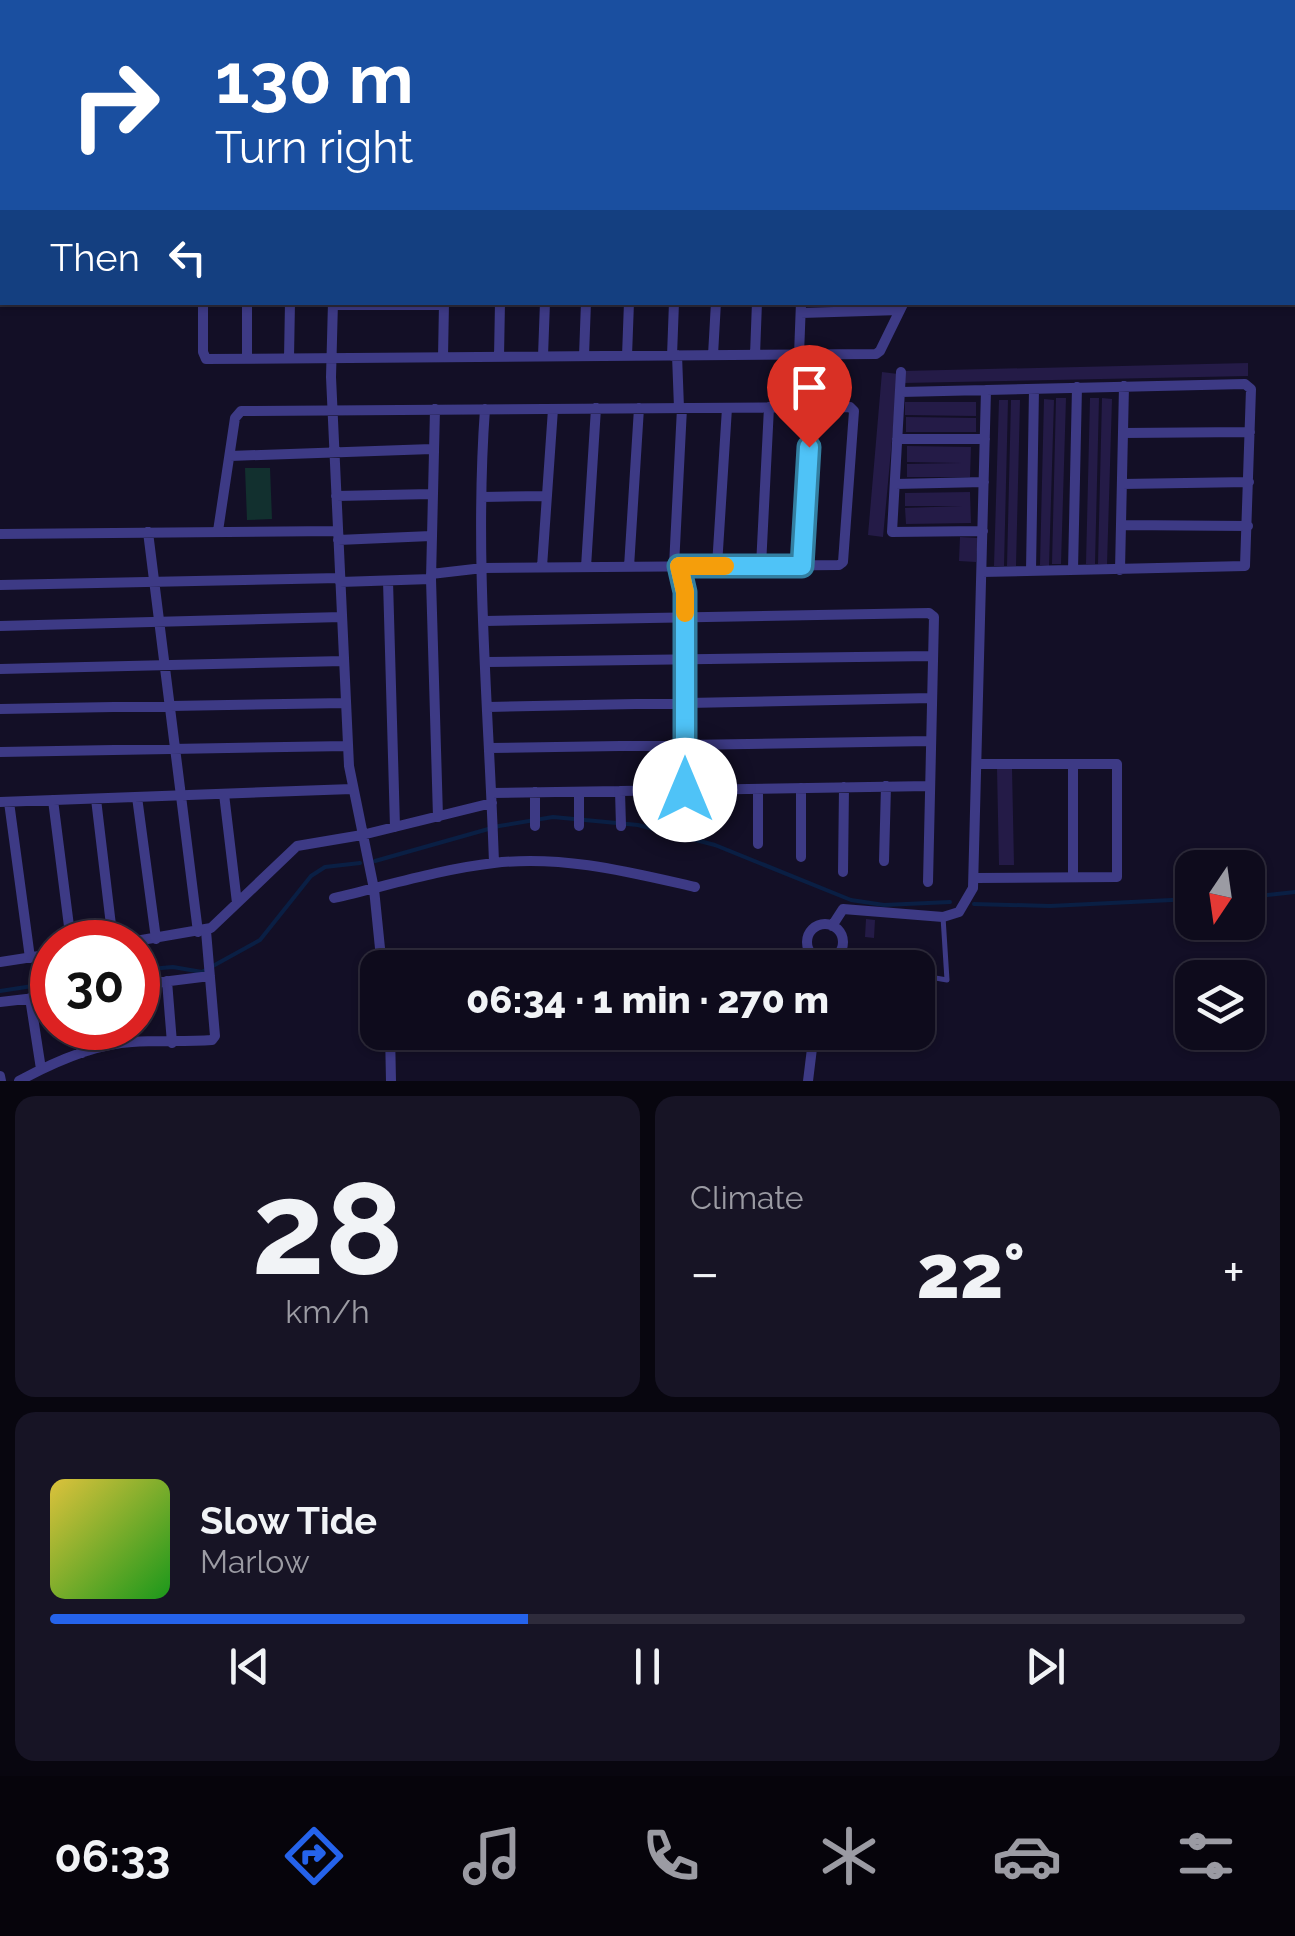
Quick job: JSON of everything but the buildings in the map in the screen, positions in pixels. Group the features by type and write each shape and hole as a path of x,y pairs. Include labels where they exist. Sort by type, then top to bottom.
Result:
{"street":[{"path":"203,305 204,358 674,356 713,355 799,355 876,354 902,306 801,308 799,355"},
{"path":"247,305 248,358"},
{"path":"289,358 290,305"},
{"path":"333,305 332,408 348,746 352,789 374,889 380,950"},
{"path":"443,357 444,305"},
{"path":"498,357 500,305"},
{"path":"543,356 545,305"},
{"path":"584,356 586,305"},
{"path":"627,356 629,305"},
{"path":"674,305 680,408 676,566 685,592 685,790"},
{"path":"713,355 716,305"},
{"path":"755,355 758,305"},
{"path":"901,372 892,532 983,531"},
{"path":"901,392 1245,384 1251,389 1246,566 982,572"},
{"path":"1120,570 1124,386"},
{"path":"1031,571 1034,388"},
{"path":"1073,570 1077,388"},
{"path":"832,926 843,909 943,917 958,912 968,900 976,878 986,390"},
{"path":"761,566 769,407"},
{"path":"0,585 388,581 483,568 839,566 843,562 854,411 850,407 769,407 332,408 238,412 218,531"},
{"path":"802,566 811,407"},
{"path":"586,567 596,408"},
{"path":"629,567 639,408"},
{"path":"716,566 727,408"},
{"path":"485,409 483,568 494,862"},
{"path":"542,567 554,409"},
{"path":"434,410 431,576 438,817"},
{"path":"1123,433 1250,432"},
{"path":"897,439 985,439"},
{"path":"230,456 432,449"},
{"path":"894,484 984,482"},
{"path":"1122,484 1249,482"},
{"path":"336,496 432,494"},
{"path":"482,498 548,496"},
{"path":"1121,525 1248,526"},
{"path":"0,534 218,531 432,536"},
{"path":"148,532 178,796 210,976 215,1036 212,1040 160,1043"},
{"path":"388,581 395,827"},
{"path":"485,620 929,613 934,617 928,882"},
{"path":"0,626 342,617"},
{"path":"487,662 933,656"},
{"path":"0,670 344,661"},
{"path":"488,707 932,698"},
{"path":"0,709 346,702"},
{"path":"490,748 931,741"},
{"path":"0,752 348,746"},
{"path":"976,878 1117,877 1117,764 978,764"},
{"path":"1072,764 1073,877"},
{"path":"884,860 886,786"},
{"path":"160,938 202,932 297,846 438,817 492,798 535,792 930,786"},
{"path":"843,872 844,787"},
{"path":"758,788 758,844"},
{"path":"800,857 801,788"},
{"path":"0,962 30,958 4,802 352,789"},
{"path":"663,790 664,826"},
{"path":"620,791 620,826"},
{"path":"535,792 535,826"},
{"path":"578,792 579,826"},
{"path":"224,794 237,903"},
{"path":"137,797 153,920"},
{"path":"96,799 110,920"},
{"path":"53,800 68,920"},
{"path":"334,898 494,862 560,861 616,869 695,888"},
{"path":"811,950 808,938 820,925 832,926 843,938 842,950"},
{"path":"160,983 210,976"},
{"path":"167,982 172,1043"},
{"path":"0,1002 30,998"},
{"path":"38,1050 41,1069"},
{"path":"19,1081 95,1050"},
{"path":"391,1050 392,1081"},
{"path":"808,1081 812,1050"}],"lane":[{"path":"935,978 946,980 943,917"}],"green space":[{"path":"245,468 270,468 272,519 247,520"}],"waterway":[{"path":"375,861 499,826 553,817 638,825 715,845 851,900 884,905 950,902"},
{"path":"160,968 202,972 260,940 311,876 325,867 360,863"},
{"path":"1265,895 1295,892"},
{"path":"974,904 1050,906 1175,900"},
{"path":"0,991 30,986"}],"slow traffic":[{"path":"685,613 679,566 725,566"}],"route":[{"path":"685,790 685,592 679,566 802,566 809,447"}]}
